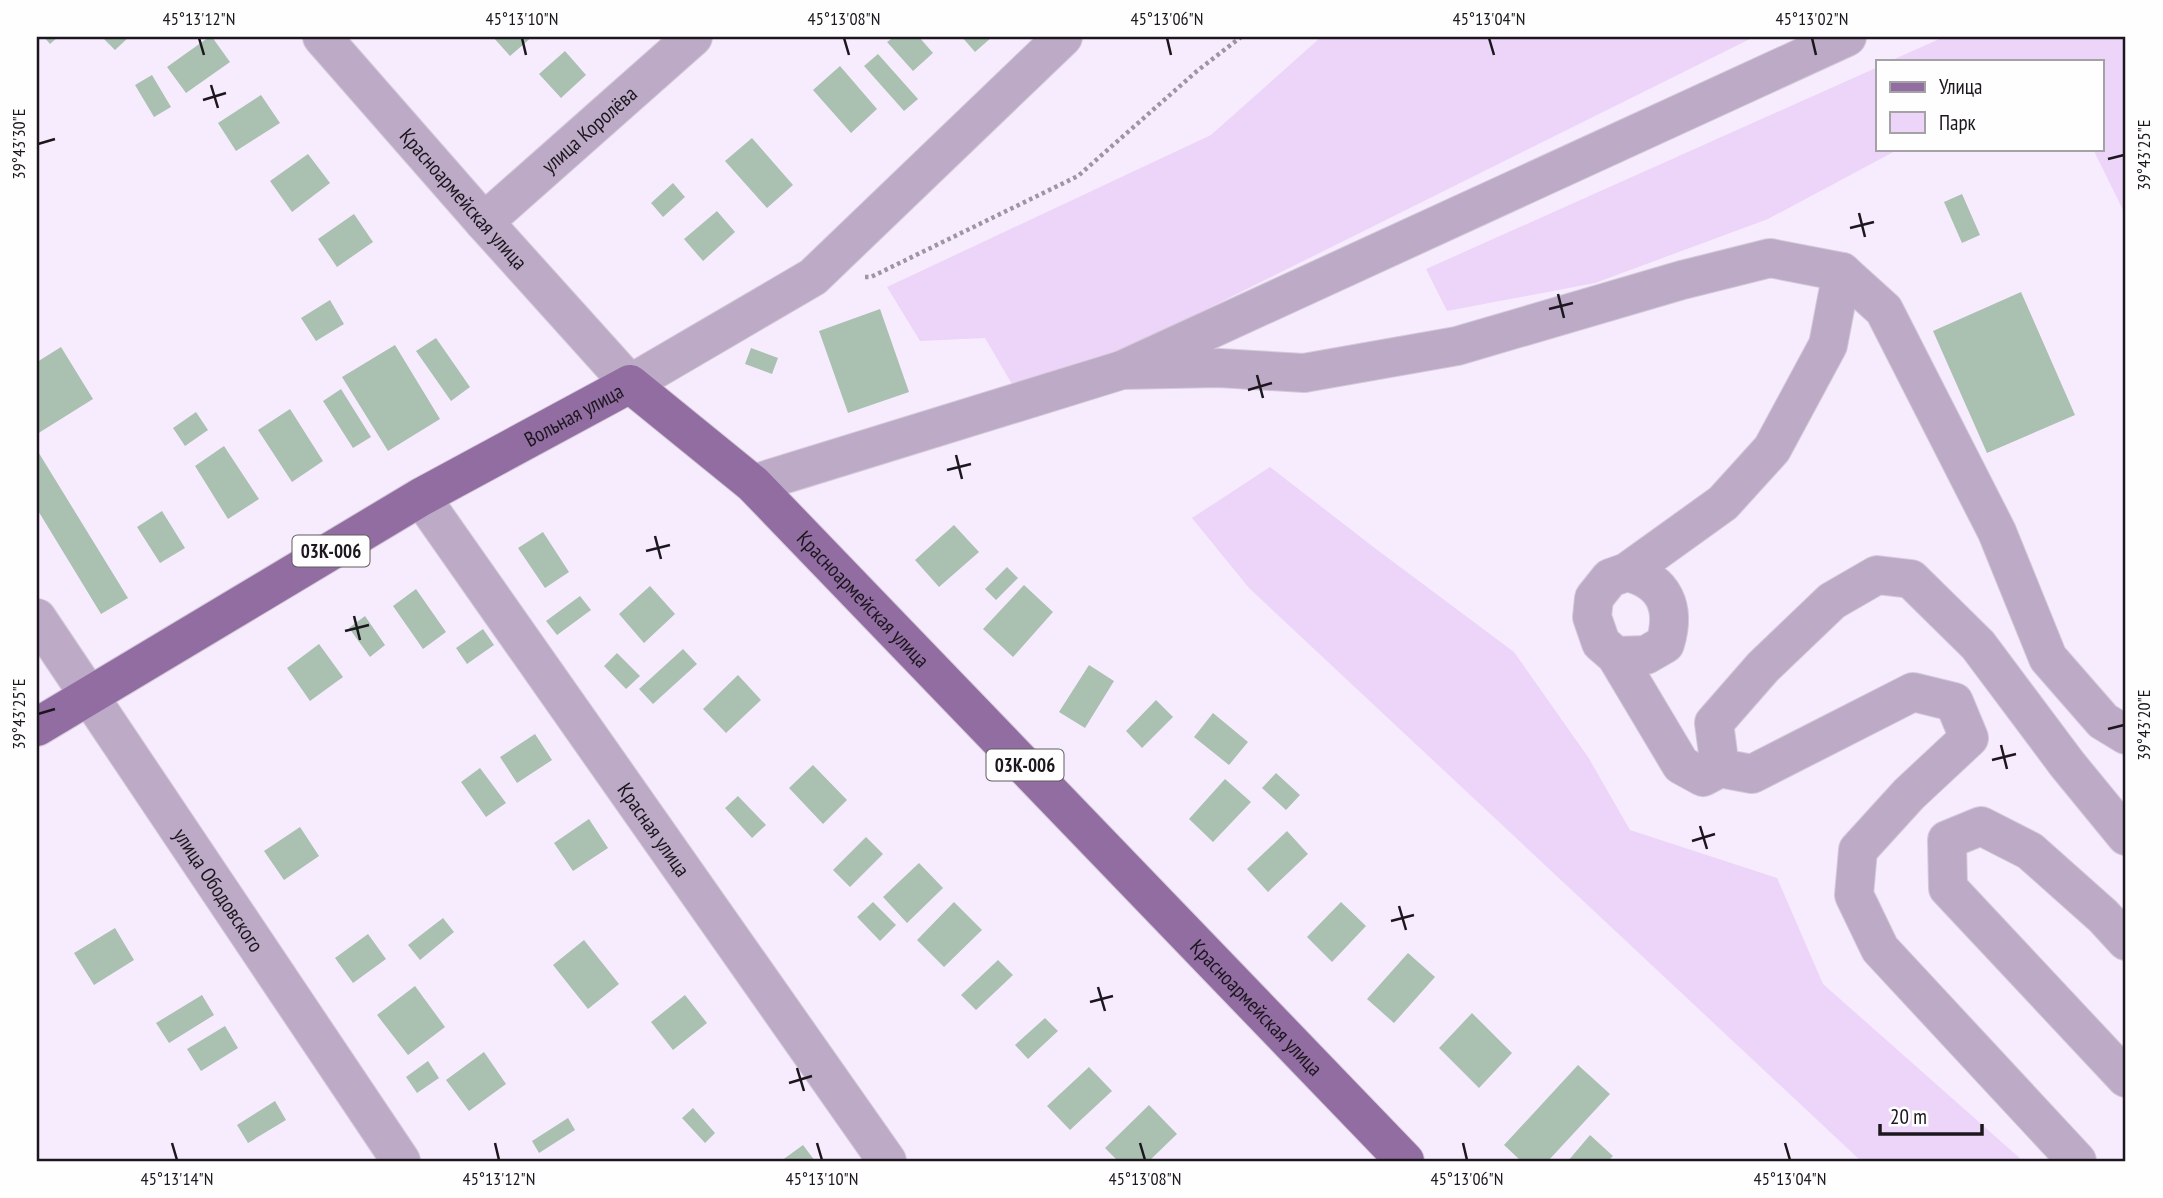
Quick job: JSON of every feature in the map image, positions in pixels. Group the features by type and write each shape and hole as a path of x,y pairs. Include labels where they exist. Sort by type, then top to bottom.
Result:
{"main road":[{"name":"Красноармейская улица","path":"630,384 753,484 1405,1161"},
{"name":"Вольная улица","path":"37,727 421,497 630,384"}],"street":[{"name":"Красноармейская улица","path":"323,37 630,384"},
{"name":"улица Королёва","path":"484,222 693,37"},
{"name":"Вольная улица","path":"630,384 813,276 1063,37"},
{"path":"753,484 1122,370 1847,37"},
{"path":"1122,370 1219,368 1304,373 1457,345 1682,280 1770,258 1842,272 1884,310 1997,532 2048,658 2115,728 2067,764"},
{"path":"1842,272 1828,345 1772,449 1723,503 1627,572 1611,578 1594,598 1592,617 1601,643 1616,656 1681,765 1703,776 1720,768 1752,774 1913,692 1954,702 1969,738 1909,794 1858,850 1854,895 1880,949 2077,1161"},
{"name":"Красная улица","path":"421,497 887,1161"},
{"path":"1616,656 1646,655 1665,644 1670,627 1667,599 1644,576 1627,572"},
{"path":"1720,768 1714,723 1763,667 1832,601 1877,575 1911,579 1978,645 2067,764 2126,836"},
{"name":"улица Ободовского","path":"37,618 401,1161"},
{"path":"2126,941 2103,916 2030,851 1981,826 1947,840 1948,888 2126,1078"}],"path":[{"path":"813,276 871,277 1078,176 1197,71 1241,37"}],"green space":[{"path":"1321,37 1754,37 1060,382 1016,391 985,338 920,341 887,287 1211,135"},
{"path":"1944,37 2126,37 2126,216 2093,150 2104,150 2104,60 1892,60"},
{"path":"1876,68 1876,150 1897,150 1768,219 1595,283 1447,311 1426,269"},
{"path":"1270,467 1514,652 1588,757 1630,830 1777,878 1823,984 2023,1161 1861,1161 1249,588 1192,518"}],"building":[{"path":"44,37 58,37 50,44"},
{"path":"102,37 129,37 115,50"},
{"path":"212,37 230,62 186,93 167,67"},
{"path":"493,37 532,37 510,56"},
{"path":"894,37 919,37 933,53 913,71 887,42"},
{"path":"962,37 992,37 975,52"},
{"path":"565,51 586,75 561,98 539,74"},
{"path":"878,54 918,99 904,111 864,66"},
{"path":"840,66 877,109 851,133 813,90"},
{"path":"152,75 171,107 154,117 135,85"},
{"path":"261,95 280,123 236,151 218,123"},
{"path":"752,138 793,185 767,208 725,161"},
{"path":"308,154 330,183 292,212 270,181"},
{"path":"673,183 685,197 663,217 651,203"},
{"path":"1962,194 1980,235 1962,243 1944,202"},
{"path":"717,211 735,232 703,261 684,239"},
{"path":"354,214 373,242 337,267 318,239"},
{"path":"2021,292 2075,415 1987,453 1933,331"},
{"path":"330,300 344,324 316,341 301,318"},
{"path":"880,309 909,392 848,413 819,331"},
{"path":"436,338 470,387 451,401 416,351"},
{"path":"395,345 440,419 388,451 342,377"},
{"path":"61,347 93,399 37,434 37,362"},
{"path":"751,348 778,358 772,374 745,364"},
{"path":"341,389 371,437 353,448 323,401"},
{"path":"290,409 323,461 292,482 258,430"},
{"path":"196,412 208,430 185,446 173,428"},
{"path":"224,446 259,499 228,519 195,466"},
{"path":"37,450 128,598 101,614 37,509"},
{"path":"162,511 185,548 160,563 137,527"},
{"path":"954,525 979,552 939,587 915,560"},
{"path":"543,532 569,572 545,588 518,548"},
{"path":"1007,567 1018,578 996,600 985,589"},
{"path":"1024,585 1053,612 1013,657 983,629"},
{"path":"650,586 675,614 644,643 619,614"},
{"path":"416,589 446,632 423,649 393,606"},
{"path":"580,596 591,610 557,635 546,621"},
{"path":"365,616 385,645 370,657 349,628"},
{"path":"483,629 494,645 467,664 456,648"},
{"path":"319,644 343,677 310,701 287,668"},
{"path":"683,649 697,664 653,704 639,689"},
{"path":"617,653 640,676 626,689 604,666"},
{"path":"1089,665 1114,681 1085,728 1059,712"},
{"path":"738,675 761,700 726,733 703,709"},
{"path":"1156,700 1173,717 1142,748 1126,731"},
{"path":"1213,713 1248,742 1229,765 1194,737"},
{"path":"535,734 552,760 517,783 500,757"},
{"path":"813,765 847,800 823,824 789,788"},
{"path":"480,768 506,803 486,817 461,782"},
{"path":"1276,773 1300,795 1286,810 1262,788"},
{"path":"1225,779 1251,802 1213,842 1189,819"},
{"path":"738,796 766,825 752,838 725,808"},
{"path":"589,819 608,848 573,871 554,843"},
{"path":"300,827 319,856 284,880 264,851"},
{"path":"1287,831 1308,854 1268,892 1247,869"},
{"path":"866,837 883,854 850,887 833,870"},
{"path":"919,863 943,888 907,923 883,897"},
{"path":"873,902 896,925 880,941 857,917"},
{"path":"954,902 982,930 944,967 917,940"},
{"path":"1341,902 1366,926 1332,962 1307,937"},
{"path":"443,918 454,932 420,960 408,945"},
{"path":"115,928 134,960 94,985 74,953"},
{"path":"368,934 386,959 353,983 335,958"},
{"path":"584,940 619,984 588,1009 553,965"},
{"path":"1408,953 1435,977 1394,1023 1367,999"},
{"path":"998,960 1013,975 976,1010 961,995"},
{"path":"415,986 445,1027 408,1055 377,1015"},
{"path":"202,995 214,1015 169,1043 156,1023"},
{"path":"685,995 707,1023 673,1050 651,1022"},
{"path":"1472,1013 1512,1053 1479,1088 1439,1048"},
{"path":"1045,1018 1058,1031 1028,1059 1015,1045"},
{"path":"225,1026 238,1048 201,1071 187,1049"},
{"path":"484,1052 506,1084 469,1111 446,1080"},
{"path":"428,1061 439,1078 417,1093 406,1077"},
{"path":"1578,1065 1610,1094 1548,1161 1521,1161 1504,1145"},
{"path":"1089,1067 1112,1091 1070,1130 1047,1106"},
{"path":"275,1101 286,1120 248,1143 237,1125"},
{"path":"1149,1105 1177,1134 1149,1161 1118,1161 1105,1148"},
{"path":"693,1108 715,1133 705,1143 682,1118"},
{"path":"568,1118 575,1130 539,1153 532,1141"},
{"path":"1590,1135 1613,1156 1608,1161 1568,1161"},
{"path":"803,1145 815,1161 781,1161"}]}
